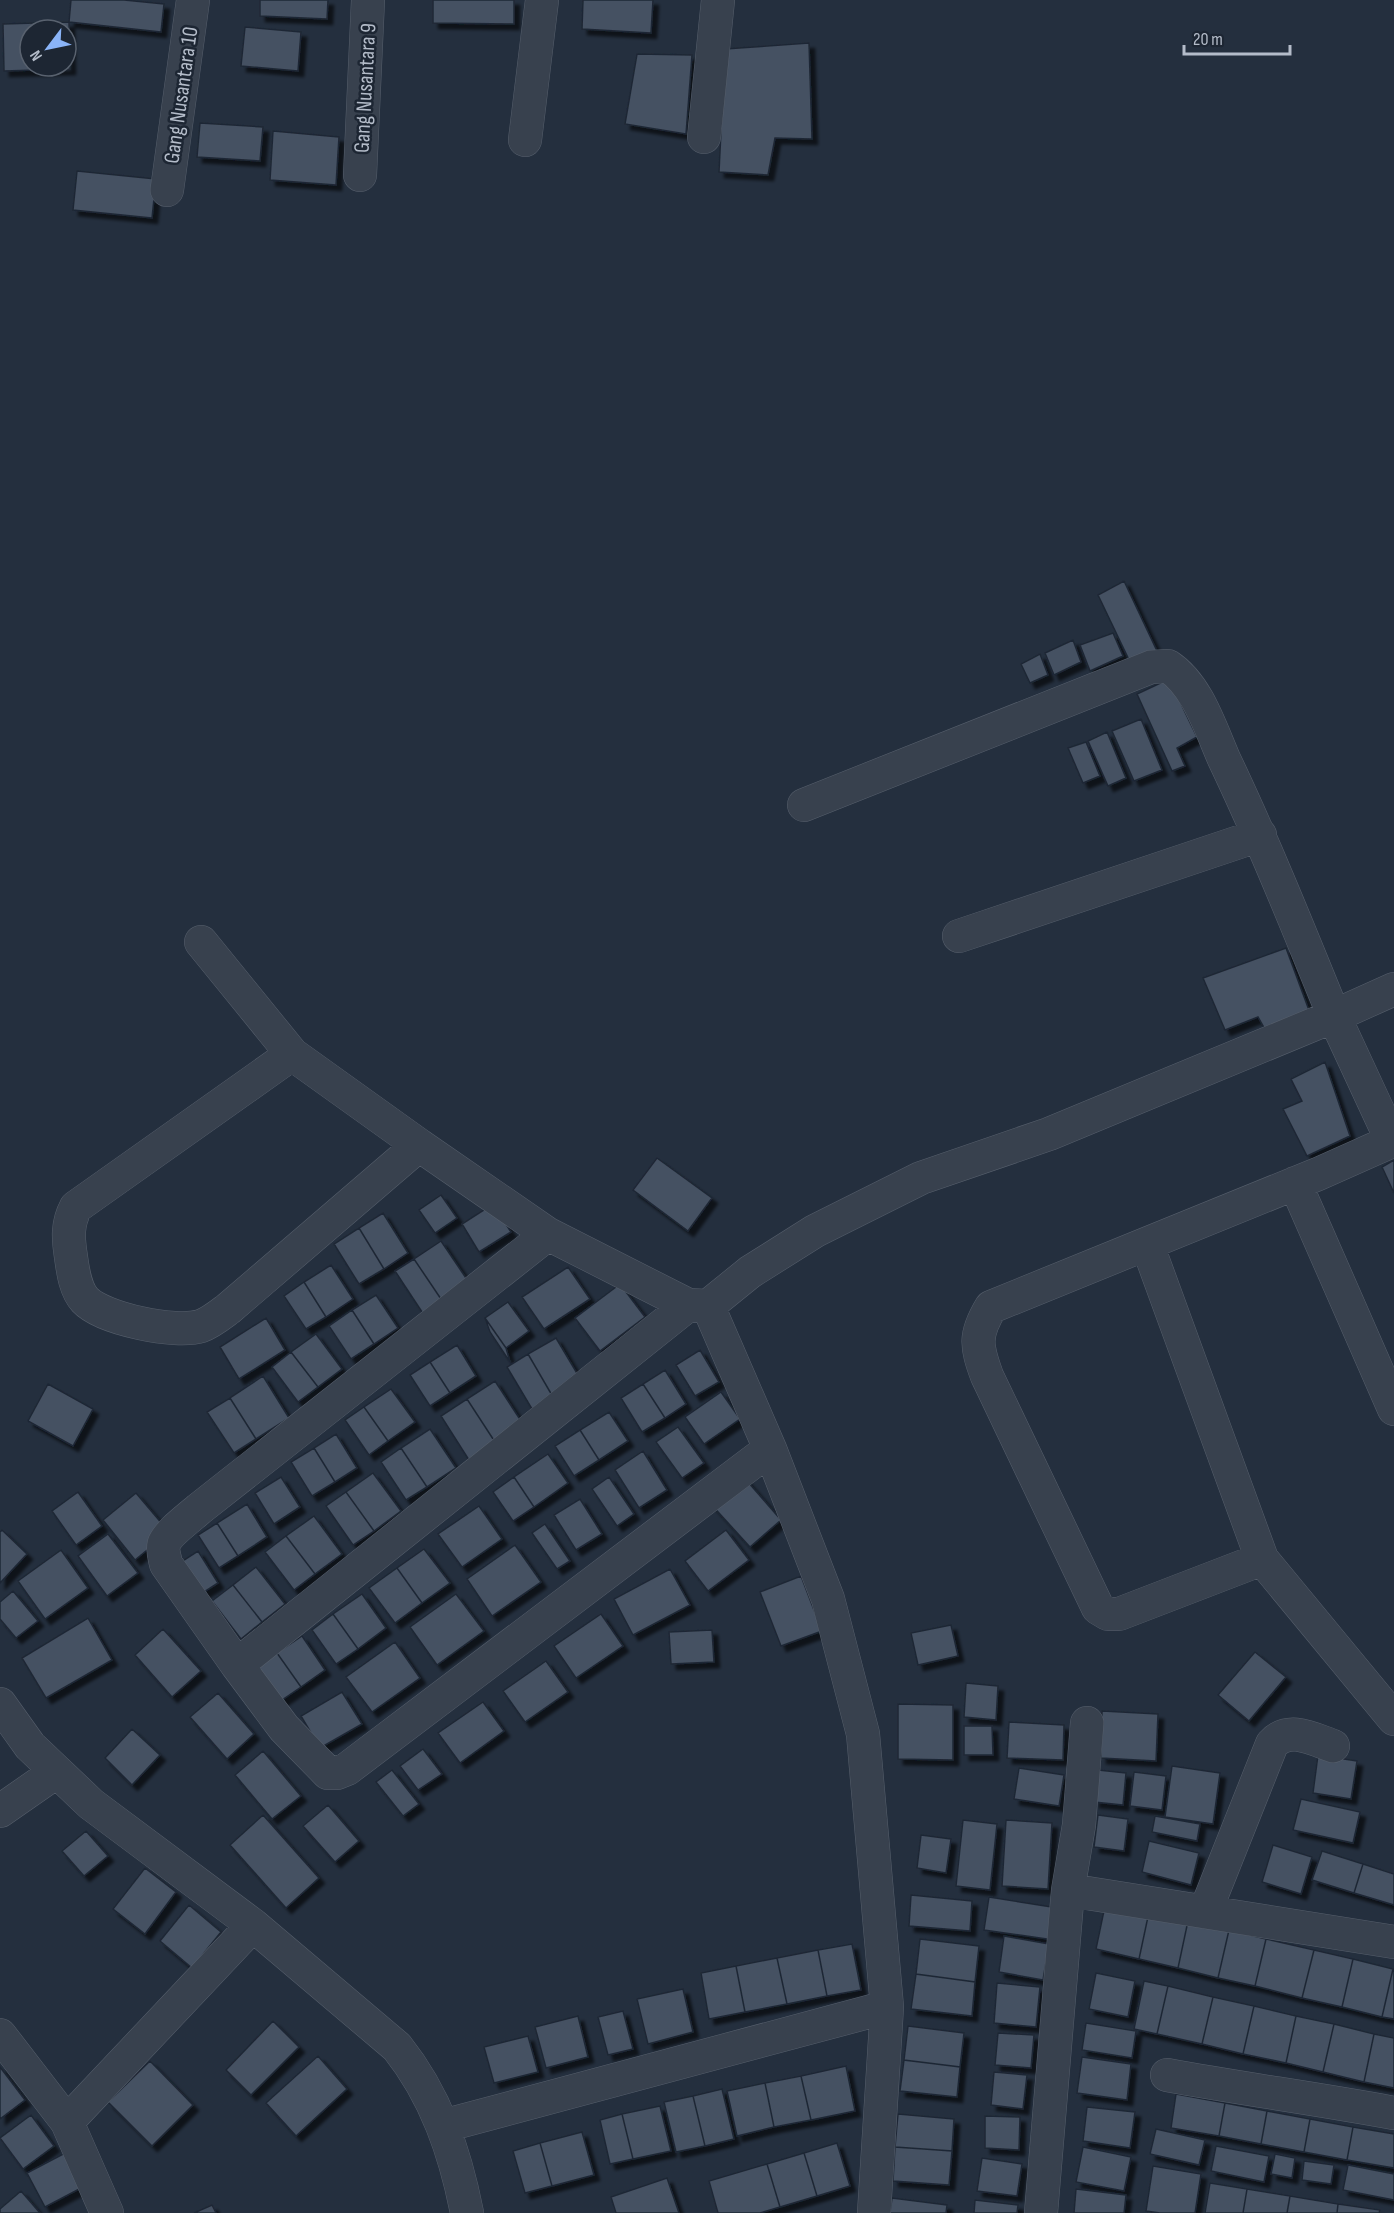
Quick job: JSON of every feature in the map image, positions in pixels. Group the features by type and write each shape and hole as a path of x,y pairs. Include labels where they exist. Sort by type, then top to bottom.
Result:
{"street":[{"name":"Gang Nusantara 10","path":"167,190 193,0"},
{"name":"Gang Nusantara 9","path":"360,175 368,0"},
{"path":"525,140 542,0"},
{"path":"704,137 718,0"},
{"path":"804,805 1150,668 1168,666 1181,675 1199,705 1260,835 1335,1016 1393,1141 1147,1245 991,1307 982,1323 977,1341 981,1360 1098,1608 1102,1612 1119,1614 1262,1559"},
{"path":"958,936 1260,835"},
{"path":"201,942 292,1054 548,1234 698,1306 770,1449 828,1599 863,1734 887,2007 871,2212"},
{"path":"237,1665 698,1306 815,1231 921,1178 1049,1134 1335,1016 1394,989"},
{"path":"292,1054 76,1207 71,1216 68,1235 75,1281 85,1300 109,1316 175,1329 201,1326 228,1309 419,1145"},
{"path":"1295,1183 1394,1409"},
{"path":"548,1234 199,1509 164,1544 163,1554 166,1564 237,1665 284,1728 328,1773 338,1773 357,1762 770,1449"},
{"path":"1147,1245 1262,1559 1394,1719"},
{"path":"0,1704 30,1746 91,1804 253,1925 397,2047 415,2069 444,2126 459,2173 467,2213"},
{"path":"1041,2213 1068,1890 1079,1825 1087,1723"},
{"path":"1205,1912 1272,1744 1278,1737 1287,1733 1333,1746"},
{"path":"0,1811 56,1772"},
{"path":"1068,1890 1394,1942"},
{"path":"68,2122 253,1925"},
{"path":"444,2126 887,2007"},
{"path":"0,2035 68,2122 107,2213"},
{"path":"1167,2074 1257,2092 1337,2102 1394,2113"}],"building":[{"path":"71,0 124,0 164,4 161,32 78,23 78,18 69,18"},
{"path":"260,0 328,0 327,19 260,16"},
{"path":"433,0 514,0 514,24 433,23"},
{"path":"583,0 653,0 651,33 582,29"},
{"path":"3,24 18,24 18,71 4,71"},
{"path":"245,27 301,32 298,71 241,66"},
{"path":"809,43 812,139 775,138 768,175 719,172 725,49"},
{"path":"637,54 692,55 686,134 625,124"},
{"path":"200,123 263,127 260,161 197,157"},
{"path":"273,131 339,137 336,185 270,180"},
{"path":"77,171 156,179 152,218 73,210"},
{"path":"1124,581 1157,651 1132,666 1098,595"},
{"path":"1113,633 1123,656 1090,671 1080,645"},
{"path":"1073,640 1081,662 1054,675 1045,653"},
{"path":"1040,654 1048,675 1030,683 1021,664"},
{"path":"1169,679 1197,737 1177,748 1185,766 1172,771 1137,694"},
{"path":"1141,719 1162,770 1134,781 1112,731"},
{"path":"1107,732 1126,778 1108,786 1088,741"},
{"path":"1086,742 1100,776 1083,783 1068,748"},
{"path":"1286,948 1310,1013 1266,1031 1258,1017 1225,1030 1203,978"},
{"path":"1325,1062 1350,1136 1307,1156 1283,1109 1302,1101 1291,1079"},
{"path":"657,1158 712,1198 688,1231 633,1190"},
{"path":"1394,1160 1394,1193 1382,1167"},
{"path":"441,1195 457,1218 435,1233 419,1210"},
{"path":"493,1204 511,1232 479,1252 462,1224"},
{"path":"383,1213 408,1253 384,1269 359,1228"},
{"path":"359,1228 384,1269 359,1284 334,1244"},
{"path":"441,1241 470,1284 443,1302 414,1259"},
{"path":"414,1259 443,1302 424,1315 395,1271"},
{"path":"331,1265 353,1299 326,1317 304,1282"},
{"path":"568,1267 590,1299 544,1329 522,1297"},
{"path":"304,1282 326,1317 306,1329 284,1296"},
{"path":"620,1284 645,1317 600,1351 575,1318"},
{"path":"376,1295 398,1328 374,1344 352,1310"},
{"path":"508,1302 529,1331 506,1348 485,1318"},
{"path":"352,1310 374,1344 351,1359 329,1326"},
{"path":"266,1318 285,1350 239,1379 220,1347"},
{"path":"485,1318 506,1348 510,1362 490,1332"},
{"path":"316,1334 342,1369 318,1387 291,1352"},
{"path":"556,1338 581,1380 553,1397 528,1354"},
{"path":"457,1345 476,1376 450,1393 430,1362"},
{"path":"700,1350 719,1382 695,1396 676,1365"},
{"path":"291,1352 318,1387 298,1402 272,1367"},
{"path":"528,1354 553,1397 532,1409 507,1367"},
{"path":"430,1362 450,1393 430,1406 410,1375"},
{"path":"665,1370 686,1404 665,1418 643,1384"},
{"path":"263,1376 289,1418 256,1439 230,1398"},
{"path":"495,1381 523,1424 495,1442 467,1399"},
{"path":"48,1384 93,1409 73,1446 28,1421"},
{"path":"643,1384 665,1418 642,1432 621,1398"},
{"path":"391,1389 415,1422 388,1441 364,1407"},
{"path":"721,1392 740,1419 704,1444 685,1417"},
{"path":"230,1398 256,1439 234,1453 207,1412"},
{"path":"467,1399 495,1442 469,1460 441,1416"},
{"path":"364,1407 388,1441 369,1455 345,1420"},
{"path":"609,1412 628,1441 599,1460 580,1430"},
{"path":"678,1427 704,1463 682,1478 656,1442"},
{"path":"430,1429 456,1468 427,1487 401,1448"},
{"path":"580,1430 599,1460 574,1476 555,1446"},
{"path":"336,1434 357,1468 335,1482 314,1448"},
{"path":"314,1448 335,1482 312,1496 291,1462"},
{"path":"401,1448 427,1487 406,1500 381,1462"},
{"path":"643,1451 667,1490 639,1508 615,1470"},
{"path":"548,1454 568,1483 534,1507 514,1477"},
{"path":"373,1473 401,1511 374,1531 346,1492"},
{"path":"741,1474 781,1520 750,1547 709,1502"},
{"path":"281,1477 300,1507 274,1524 255,1493"},
{"path":"514,1477 534,1507 513,1521 493,1492"},
{"path":"609,1477 634,1514 617,1526 592,1489"},
{"path":"78,1492 102,1526 76,1545 52,1511"},
{"path":"346,1492 374,1531 353,1545 326,1506"},
{"path":"136,1493 169,1532 135,1560 103,1520"},
{"path":"580,1499 602,1534 576,1550 554,1515"},
{"path":"247,1504 267,1537 238,1556 217,1523"},
{"path":"479,1506 502,1539 462,1567 438,1534"},
{"path":"314,1516 342,1554 315,1574 286,1536"},
{"path":"217,1523 238,1556 219,1568 198,1535"},
{"path":"545,1524 570,1561 557,1569 532,1533"},
{"path":"2,1530 27,1554 0,1583 0,1532"},
{"path":"726,1530 749,1560 708,1591 685,1561"},
{"path":"108,1534 138,1573 107,1596 78,1556"},
{"path":"286,1536 315,1574 294,1590 265,1552"},
{"path":"515,1545 541,1582 492,1616 467,1579"},
{"path":"424,1549 450,1583 422,1603 397,1568"},
{"path":"61,1550 88,1588 45,1619 18,1581"},
{"path":"198,1551 218,1583 201,1594 181,1562"},
{"path":"256,1567 285,1604 262,1622 233,1585"},
{"path":"397,1568 422,1603 395,1623 369,1588"},
{"path":"670,1569 690,1605 633,1635 614,1599"},
{"path":"801,1576 822,1631 781,1646 760,1592"},
{"path":"233,1585 262,1622 241,1639 212,1601"},
{"path":"13,1591 38,1621 16,1638 0,1619 0,1602"},
{"path":"362,1594 386,1628 358,1649 333,1614"},
{"path":"456,1594 484,1631 437,1665 410,1627"},
{"path":"333,1614 358,1649 336,1664 312,1630"},
{"path":"601,1614 623,1646 576,1678 554,1646"},
{"path":"88,1618 112,1660 46,1698 22,1658"},
{"path":"951,1625 958,1656 918,1665 911,1633"},
{"path":"163,1629 201,1671 172,1697 135,1655"},
{"path":"712,1630 714,1662 671,1664 669,1632"},
{"path":"302,1636 325,1670 301,1687 277,1653"},
{"path":"395,1642 420,1678 372,1712 346,1677"},
{"path":"1255,1652 1286,1677 1249,1721 1218,1695"},
{"path":"277,1653 301,1687 279,1702 256,1667"},
{"path":"546,1661 568,1692 525,1722 503,1691"},
{"path":"966,1683 998,1686 996,1720 964,1717"},
{"path":"342,1692 362,1724 320,1748 301,1716"},
{"path":"218,1693 254,1734 227,1759 190,1717"},
{"path":"483,1702 504,1731 460,1763 438,1733"},
{"path":"898,1704 953,1705 953,1760 898,1759"},
{"path":"1102,1711 1158,1714 1156,1761 1101,1758"},
{"path":"1009,1722 1064,1725 1063,1760 1007,1758"},
{"path":"964,1726 992,1726 993,1755 964,1755"},
{"path":"132,1729 160,1755 132,1785 105,1758"},
{"path":"423,1749 442,1774 418,1790 400,1766"},
{"path":"263,1751 301,1796 272,1819 235,1775"},
{"path":"1318,1755 1357,1761 1351,1799 1313,1793"},
{"path":"1172,1766 1220,1773 1213,1824 1165,1817"},
{"path":"1019,1768 1064,1775 1059,1806 1014,1799"},
{"path":"392,1770 419,1804 403,1816 376,1782"},
{"path":"1098,1770 1126,1773 1123,1805 1094,1802"},
{"path":"1134,1772 1166,1776 1162,1810 1130,1806"},
{"path":"1301,1799 1360,1812 1353,1843 1293,1830"},
{"path":"328,1805 359,1841 335,1862 303,1826"},
{"path":"263,1815 319,1878 286,1908 230,1845"},
{"path":"1098,1815 1128,1819 1124,1851 1094,1847"},
{"path":"1155,1816 1200,1824 1197,1841 1152,1832"},
{"path":"963,1820 997,1824 990,1890 956,1886"},
{"path":"1006,1820 1052,1823 1048,1889 1002,1886"},
{"path":"86,1831 108,1856 84,1876 62,1851"},
{"path":"921,1835 951,1839 946,1873 917,1868"},
{"path":"1149,1841 1199,1853 1191,1885 1142,1872"},
{"path":"1273,1845 1312,1857 1301,1894 1262,1882"},
{"path":"1322,1851 1363,1864 1354,1893 1312,1880"},
{"path":"1363,1864 1394,1874 1394,1905 1354,1893"},
{"path":"145,1868 176,1892 145,1934 113,1909"},
{"path":"911,1895 972,1901 970,1931 909,1926"},
{"path":"989,1897 1058,1908 1054,1940 984,1930"},
{"path":"1106,1901 1149,1912 1139,1959 1096,1949"},
{"path":"189,1905 221,1932 192,1968 160,1941"},
{"path":"1149,1912 1188,1921 1178,1968 1139,1959"},
{"path":"1188,1921 1229,1930 1218,1978 1178,1968"},
{"path":"1229,1930 1266,1939 1255,1986 1218,1978"},
{"path":"1004,1936 1049,1944 1043,1980 999,1972"},
{"path":"920,1939 979,1946 975,1982 916,1974"},
{"path":"1266,1939 1314,1950 1302,1998 1255,1986"},
{"path":"852,1944 861,1990 827,1996 818,1950"},
{"path":"818,1950 827,1996 787,2004 777,1958"},
{"path":"1314,1950 1353,1959 1342,2007 1302,1998"},
{"path":"777,1958 787,2004 745,2012 736,1966"},
{"path":"1353,1959 1393,1969 1382,2017 1342,2007"},
{"path":"736,1966 745,2012 709,2019 701,1973"},
{"path":"1394,1969 1394,2019 1382,2017"},
{"path":"1096,1973 1135,1981 1128,2017 1089,2009"},
{"path":"916,1974 975,1982 972,2016 911,2009"},
{"path":"1144,1981 1168,1986 1157,2034 1134,2029"},
{"path":"997,1983 1040,1987 1036,2027 994,2023"},
{"path":"1168,1986 1213,1997 1202,2044 1157,2034"},
{"path":"683,1989 693,2032 648,2044 637,1999"},
{"path":"1213,1997 1254,2006 1243,2054 1202,2044"},
{"path":"1254,2006 1296,2016 1286,2063 1243,2054"},
{"path":"623,2011 633,2049 608,2055 598,2017"},
{"path":"578,2016 588,2057 546,2068 535,2027"},
{"path":"1296,2016 1334,2024 1323,2072 1286,2063"},
{"path":"273,2021 299,2047 251,2095 226,2070"},
{"path":"1086,2023 1136,2031 1132,2058 1082,2050"},
{"path":"1334,2024 1374,2034 1364,2082 1323,2072"},
{"path":"908,2026 964,2033 960,2067 904,2060"},
{"path":"998,2033 1034,2035 1031,2068 995,2065"},
{"path":"1374,2034 1394,2038 1394,2088 1364,2082"},
{"path":"528,2036 538,2072 494,2083 484,2047"},
{"path":"318,2056 347,2089 296,2136 266,2103"},
{"path":"1082,2057 1131,2064 1127,2100 1077,2093"},
{"path":"904,2060 960,2067 957,2097 900,2091"},
{"path":"150,2061 193,2105 152,2146 108,2102"},
{"path":"846,2066 855,2111 811,2120 801,2076"},
{"path":"0,2067 25,2100 0,2119"},
{"path":"994,2072 1027,2075 1023,2109 991,2105"},
{"path":"801,2076 811,2120 774,2127 765,2083"},
{"path":"765,2083 774,2127 737,2136 727,2091"},
{"path":"722,2089 734,2139 705,2146 693,2096"},
{"path":"1176,2094 1225,2103 1219,2136 1171,2128"},
{"path":"693,2096 705,2146 676,2152 664,2102"},
{"path":"1225,2103 1267,2111 1261,2144 1219,2136"},
{"path":"660,2106 671,2151 633,2159 622,2114"},
{"path":"1087,2107 1135,2112 1130,2148 1083,2141"},
{"path":"1267,2111 1310,2119 1304,2152 1261,2144"},
{"path":"622,2114 633,2159 610,2164 600,2120"},
{"path":"898,2114 954,2119 952,2151 895,2147"},
{"path":"31,2115 54,2146 23,2169 0,2138"},
{"path":"985,2116 1020,2117 1019,2150 985,2148"},
{"path":"1310,2119 1353,2127 1347,2160 1304,2152"},
{"path":"1353,2127 1394,2134 1394,2168 1347,2160"},
{"path":"1156,2129 1205,2140 1199,2165 1150,2154"},
{"path":"582,2132 594,2175 552,2186 540,2143"},
{"path":"540,2143 552,2186 525,2193 513,2151"},
{"path":"837,2143 850,2186 817,2196 804,2153"},
{"path":"1216,2146 1269,2156 1264,2182 1211,2171"},
{"path":"895,2147 952,2151 949,2185 893,2181"},
{"path":"1083,2147 1131,2157 1124,2191 1076,2182"},
{"path":"67,2152 85,2186 45,2207 27,2173"},
{"path":"804,2153 817,2196 780,2207 767,2164"},
{"path":"1275,2154 1295,2158 1292,2178 1271,2174"},
{"path":"982,2158 1022,2164 1017,2196 977,2191"},
{"path":"1304,2161 1334,2165 1331,2184 1302,2180"},
{"path":"767,2164 780,2207 760,2213 718,2213 709,2181"},
{"path":"1348,2165 1394,2174 1394,2200 1343,2190"},
{"path":"1153,2166 1201,2174 1195,2213 1146,2211"},
{"path":"667,2178 679,2213 616,2213 611,2197"},
{"path":"1210,2183 1247,2189 1243,2213 1205,2213"},
{"path":"1076,2189 1126,2195 1124,2213 1074,2213"},
{"path":"1247,2189 1290,2196 1287,2213 1243,2213"},
{"path":"21,2191 40,2213 0,2213 0,2209"},
{"path":"1290,2196 1338,2204 1337,2213 1287,2213"},
{"path":"892,2198 947,2205 946,2213 890,2213"},
{"path":"975,2200 1018,2205 1017,2213 974,2213"},
{"path":"1338,2204 1380,2210 1379,2213 1337,2213"},
{"path":"212,2205 216,2213 194,2213"}]}
